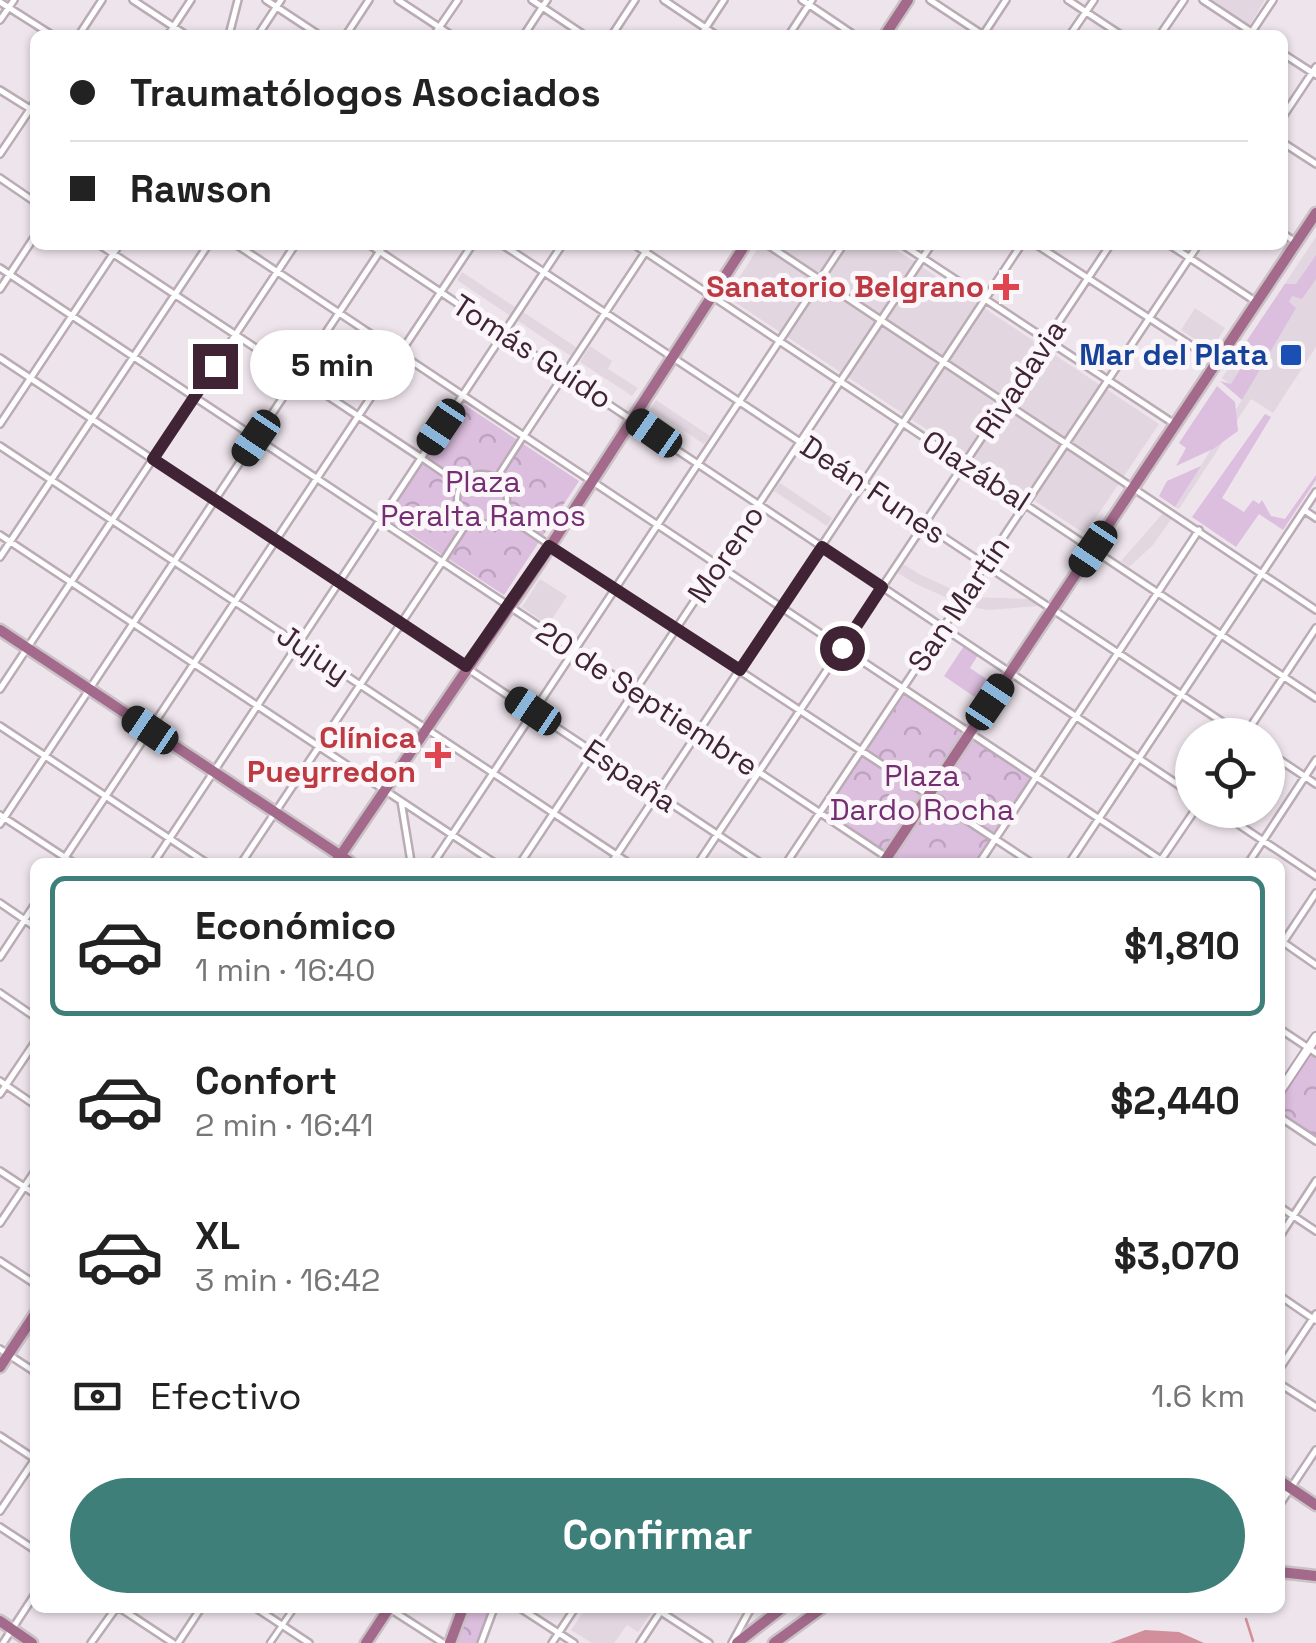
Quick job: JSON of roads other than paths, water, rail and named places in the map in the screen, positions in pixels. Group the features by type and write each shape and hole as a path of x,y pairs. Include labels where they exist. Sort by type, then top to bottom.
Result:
{"main road":[{"path":"888,30 908,0"},
{"path":"890,858 1316,213"},
{"path":"343,858 384,790 743,250"},
{"path":"0,630 339,858"},
{"path":"1285,1085 1312,1050 1316,1036"},
{"path":"0,1367 4,1352 30,1320"},
{"path":"1285,1484 1316,1505"},
{"path":"1285,1573 1316,1576"},
{"path":"366,1643 385,1613"},
{"path":"450,1643 461,1613"},
{"path":"734,1643 775,1613"},
{"path":"774,1643 815,1613"},
{"path":"0,1622 32,1643"}],"street":[{"path":"0,20 14,0"},
{"path":"83,30 102,0"},
{"path":"133,0 179,30"},
{"path":"171,30 191,0"},
{"path":"230,30 238,0"},
{"path":"266,0 279,3 313,30"},
{"path":"349,30 369,0"},
{"path":"398,0 442,30"},
{"path":"439,28 458,0"},
{"path":"532,0 576,30"},
{"path":"527,30 547,0"},
{"path":"615,30 635,0"},
{"path":"664,0 709,30"},
{"path":"706,28 724,0"},
{"path":"802,0 811,2 847,30"},
{"path":"930,0 975,30"},
{"path":"986,30 1006,0"},
{"path":"1068,0 1113,30"},
{"path":"1073,30 1094,0"},
{"path":"1163,30 1184,0"},
{"path":"1202,0 1246,30"},
{"path":"1254,30 1273,0"},
{"path":"0,2 44,30"},
{"path":"792,30 811,2"},
{"path":"261,30 279,3"},
{"path":"1288,56 1315,72 1288,110"},
{"path":"0,90 30,108"},
{"path":"0,154 30,114"},
{"path":"1288,146 1316,164"},
{"path":"0,178 30,199"},
{"path":"1288,237 1297,242"},
{"path":"0,289 30,244"},
{"path":"108,250 462,485"},
{"path":"0,424 115,250"},
{"path":"0,557 205,250"},
{"path":"246,250 1156,858"},
{"path":"0,690 292,250"},
{"path":"62,858 1,819 381,250"},
{"name":"Tomás Guido","path":"385,250 441,292 1175,782"},
{"path":"69,858 469,250"},
{"name":"Deán Funes","path":"511,250 1217,718"},
{"path":"157,858 559,250"},
{"name":"Olazábal","path":"643,250 1316,698"},
{"path":"775,250 1316,610"},
{"path":"436,858 841,250"},
{"path":"910,250 1176,425"},
{"name":"Moreno","path":"524,858 928,250"},
{"path":"615,858 1018,250"},
{"path":"1046,250 1217,362"},
{"name":"Rivadavia","path":"702,858 1107,250"},
{"path":"1177,250 1257,302"},
{"name":"San Martín","path":"790,858 1195,250"},
{"path":"496,478 646,252"},
{"name":"20 de Septiembre","path":"0,268 884,858"},
{"name":"España","path":"0,358 753,858"},
{"name":"Jujuy","path":"0,446 553,814 613,858"},
{"path":"478,474 496,478 506,494 502,513 486,523 469,520 458,504 462,485 478,474"},
{"path":"1073,858 1316,492"},
{"path":"1304,510 1316,518"},
{"path":"502,513 1024,858"},
{"path":"245,858 469,520"},
{"path":"983,858 1199,530"},
{"path":"0,535 488,858"},
{"path":"1255,718 1316,628"},
{"path":"0,726 199,858"},
{"path":"1251,858 1316,760"},
{"path":"1285,763 1316,784"},
{"path":"400,800 410,858"},
{"path":"1165,858 1184,828"},
{"path":"1244,828 1316,876"},
{"path":"1285,937 1316,893"},
{"path":"0,904 30,924"},
{"path":"0,957 30,911"},
{"path":"1285,945 1316,964"},
{"path":"0,994 30,1014"},
{"path":"1285,1032 1312,1050"},
{"path":"0,1094 3,1083 30,1048"},
{"path":"3,1083 30,1102"},
{"path":"1285,1120 1316,1141"},
{"path":"0,1171 30,1191"},
{"path":"0,1223 30,1178"},
{"path":"1285,1229 1316,1181"},
{"path":"1285,1210 1316,1231"},
{"path":"0,1261 30,1281"},
{"path":"1285,1299 1315,1318 1285,1361"},
{"path":"4,1352 30,1369"},
{"path":"1285,1387 1316,1408"},
{"path":"0,1436 30,1456"},
{"path":"1285,1497 1316,1450"},
{"path":"0,1511 30,1466"},
{"path":"0,1527 30,1547"},
{"path":"2,1643 30,1602"},
{"path":"91,1643 114,1613"},
{"path":"126,1613 175,1643 198,1613"},
{"path":"264,1613 309,1643"},
{"path":"270,1643 290,1613"},
{"path":"396,1613 442,1643"},
{"path":"480,1643 492,1613"},
{"path":"528,1613 574,1643"},
{"path":"552,1643 572,1613"},
{"path":"640,1643 658,1613"},
{"path":"666,1613 709,1643"},
{"path":"734,1643 749,1613"}],"waterway":[{"path":"1246,1619 1253,1641"}],"place":[{"name":"Sanatorio Belgrano","path":"1006,287"},
{"name":"Mar del Plata","path":"1291,355"},
{"name":"Clínica Pueyrredon","path":"438,755"}],"park label":[{"name":"Plaza Peralta Ramos","path":"483,499"},
{"name":"Plaza Dardo Rocha","path":"922,793"}]}
